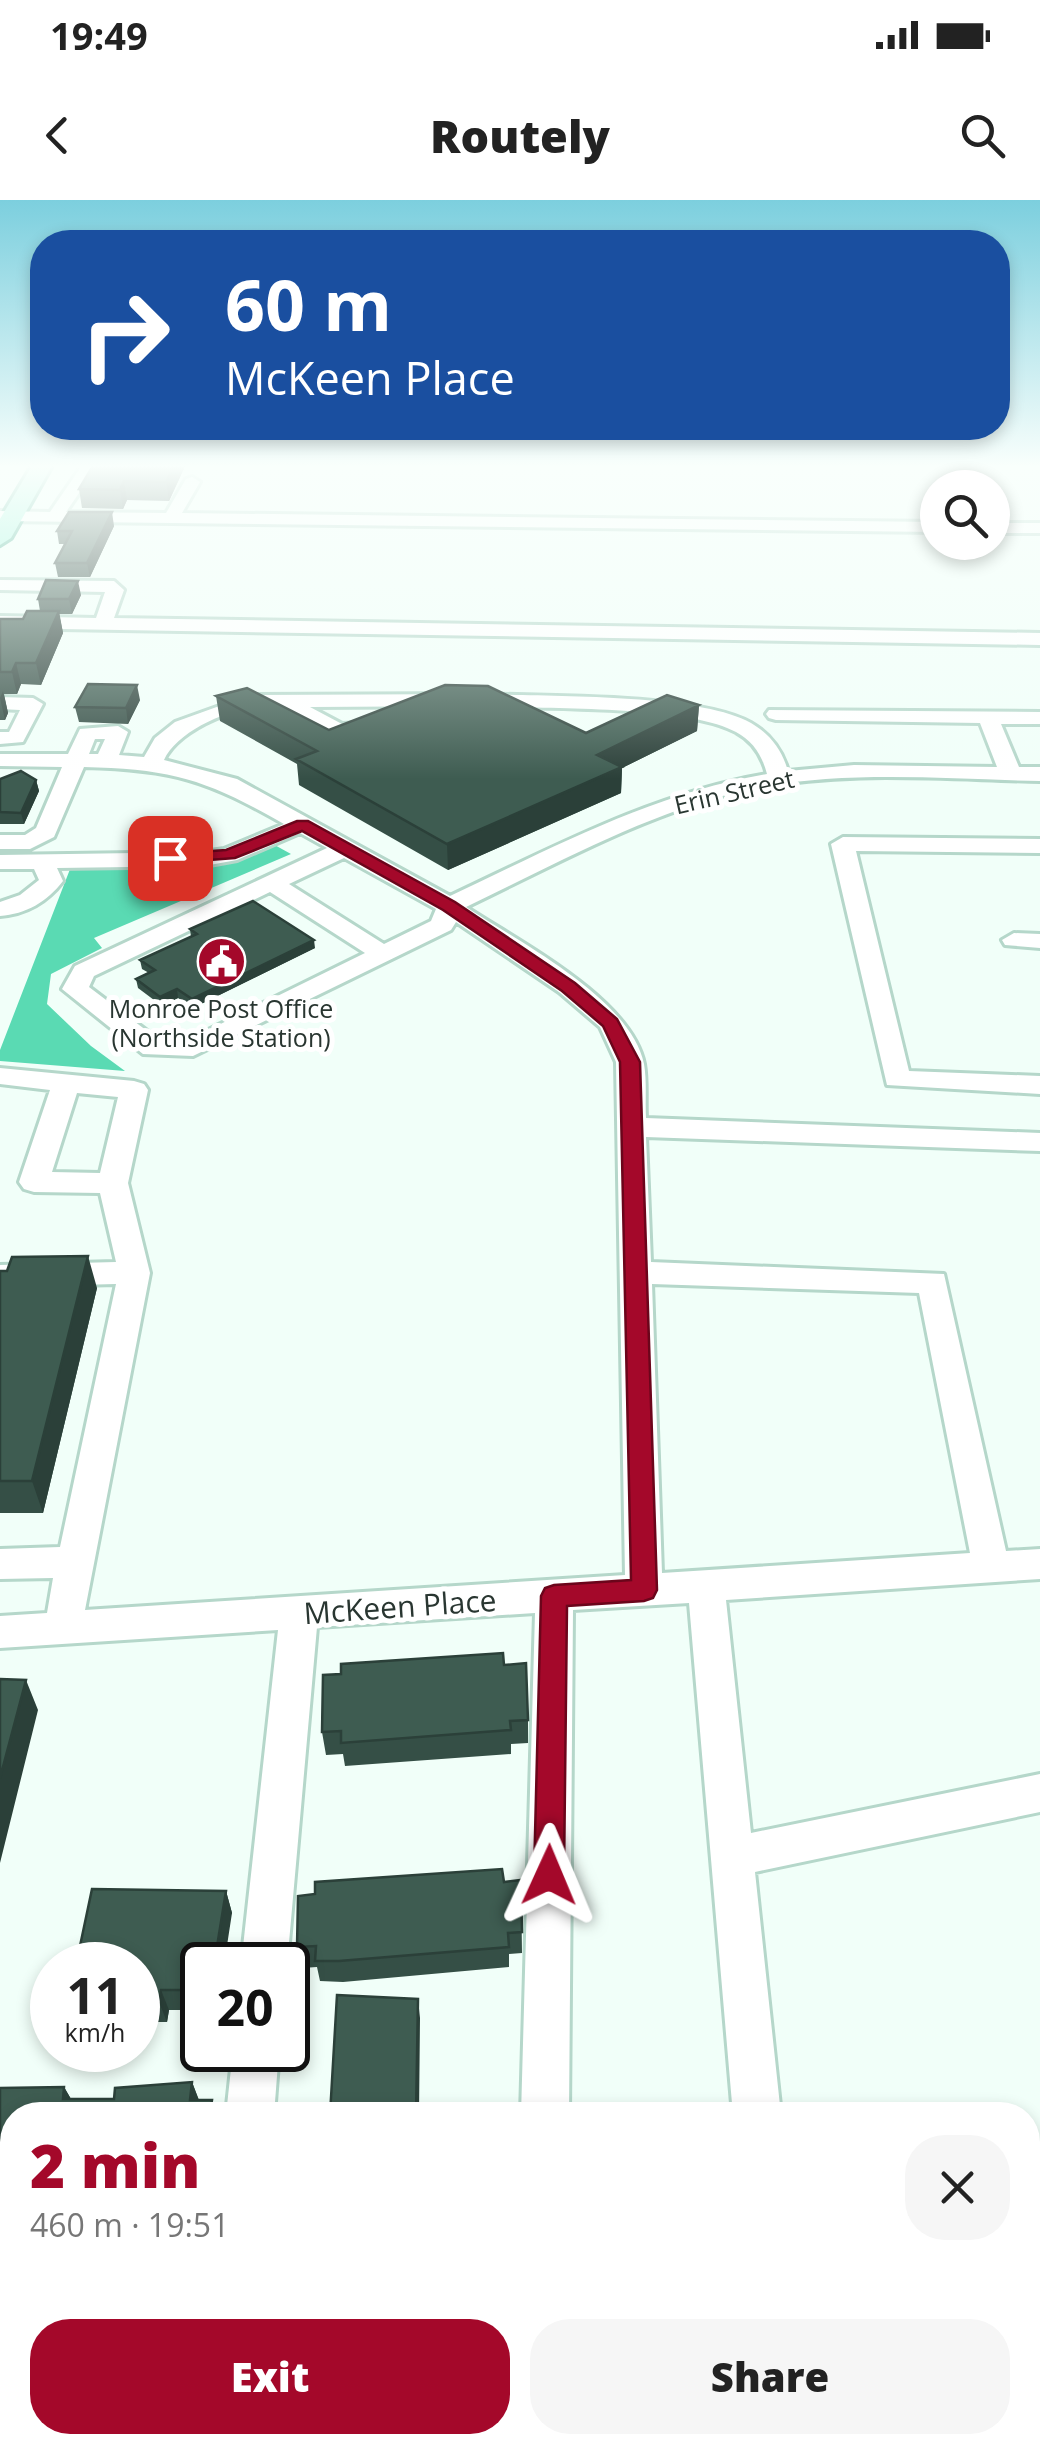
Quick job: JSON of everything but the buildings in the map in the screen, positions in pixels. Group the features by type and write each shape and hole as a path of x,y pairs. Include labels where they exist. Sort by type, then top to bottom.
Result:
{"street":[{"path":"9,617 33,578"},
{"path":"0,585 33,578 108,586 115,590 106,616"},
{"path":"9,617 106,616 1040,639"},
{"path":"287,700 324,726 349,734 444,700"},
{"path":"152,764 162,742 182,726 250,701 444,700 660,709 715,716 745,728 772,752 779,779"},
{"path":"517,702 538,721 553,726"},
{"path":"0,703 34,704 16,738 0,738"},
{"path":"615,728 660,709"},
{"path":"776,714 1040,718"},
{"path":"988,717 1010,774"},
{"path":"0,842 30,842 46,832 87,732 118,732 106,762"},
{"path":"0,780 13,776 11,760 152,764 199,771 449,906 568,987 611,1023 630,1062 644,1590"},
{"name":"Erin Street","path":"272,883 84,971 75,989 153,1048 193,1048 442,925 449,906 641,816 707,794 779,779 856,771 1040,774"},
{"path":"0,866 42,861 204,859 229,855 302,824"},
{"path":"1040,846 842,844 897,1080 1040,1086"},
{"path":"272,883 346,848"},
{"path":"0,909 9,910 43,891 51,881 42,861"},
{"path":"0,866 19,880 17,888 0,901"},
{"path":"272,883 384,954"},
{"path":"0,1076 134,1090 113,1183 134,1273 62,1628"},
{"path":"66,1083 34,1182 113,1183"},
{"path":"632,1127 1040,1142"},
{"path":"636,1272 933,1282 991,1568"},
{"path":"0,1276 134,1273"},
{"path":"0,1564 75,1562"},
{"name":"McKeen Place","path":"0,1632 1040,1564"},
{"path":"706,1586 755,2102"},
{"path":"545,2102 554,1596"},
{"path":"266,1942 300,1613"},
{"path":"732,1857 1040,1793"},
{"path":"251,2102 254,2072"}],"green space":[{"path":"271,843 291,854 94,938 102,948 51,974 47,1004 91,1046 125,1071 0,1061 0,1050 72,864 212,864 228,862"}],"place":[{"name":"Monroe Post Office (Northside Station)","path":"221,962"}],"route":[{"path":"170,858 229,855 302,824 449,906 568,987 611,1023 630,1062 644,1590 554,1596 549,1875"}]}
